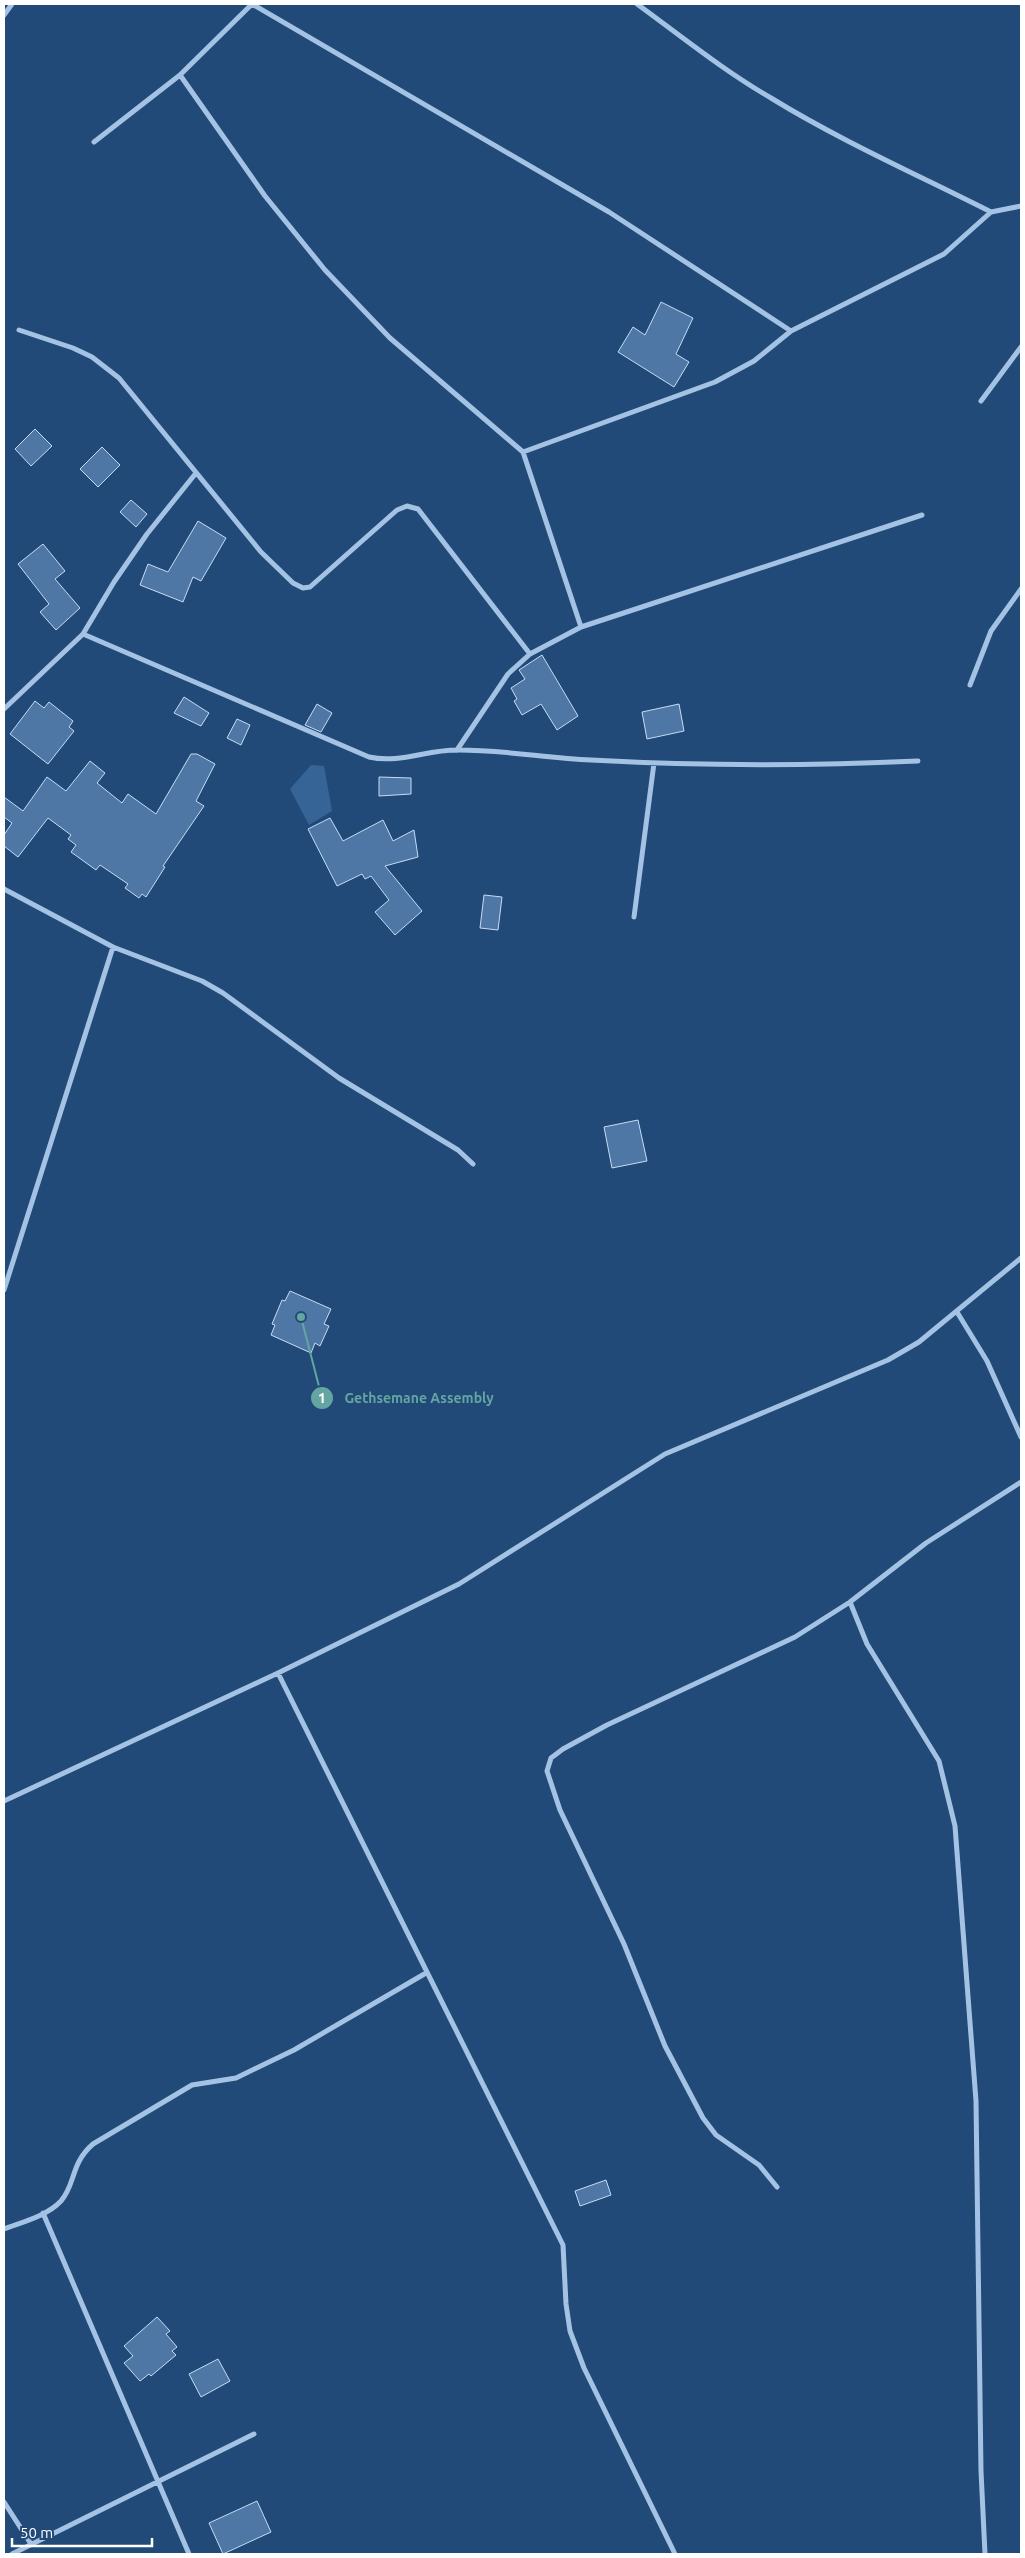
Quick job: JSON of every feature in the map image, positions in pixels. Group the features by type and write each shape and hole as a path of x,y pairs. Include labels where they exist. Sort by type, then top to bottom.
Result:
{"street":[{"path":"4,15 12,4"},
{"path":"94,142 180,75 252,4 609,212 791,331"},
{"path":"637,4 771,98 991,212"},
{"path":"180,75 265,196 325,270 390,338 523,452 581,627"},
{"path":"523,452 716,382 754,362 791,331 944,254 991,212 1021,206"},
{"path":"19,330 73,348 92,357 119,378 261,552 293,583 303,588 310,588 396,510 407,506 418,509 530,654"},
{"path":"980,401 1021,347"},
{"path":"4,709 83,634 147,534 196,474"},
{"path":"457,750 492,695 508,674 530,654 581,627 922,515"},
{"path":"970,685 991,631 1021,589"},
{"path":"83,634 369,757 395,760 457,750 654,763 826,765 918,761"},
{"path":"634,917 654,763"},
{"path":"4,889 113,947 202,981 224,994 339,1078 458,1150 474,1164"},
{"path":"4,1290 113,947"},
{"path":"4,1801 278,1673 458,1584 665,1454 888,1360 919,1342 958,1312 991,1281 1021,1258"},
{"path":"958,1312 987,1361 1021,1437"},
{"path":"776,2187 760,2165 716,2136 703,2118 665,2046 624,1944 560,1810 547,1771 551,1758 563,1748 608,1725 795,1637 850,1602 926,1543 1021,1482"},
{"path":"850,1602 866,1644 939,1761 955,1826 976,2101 981,2471 985,2554"},
{"path":"278,1673 563,2245 566,2304 570,2331 584,2368 675,2554"},
{"path":"4,2229 43,2213 60,2202 82,2153 93,2144 192,2084 236,2078 294,2050 426,1973"},
{"path":"43,2213 189,2554"},
{"path":"12,2554 254,2434"},
{"path":"4,2502 31,2544"}],"shaded area":[{"path":"311,765 324,766 332,811 309,825 290,789"}],"building":[{"path":"661,302 693,318 676,354 689,362 674,387 618,352 633,327 645,335"},
{"path":"35,429 52,446 31,466 15,449"},
{"path":"102,447 120,465 98,487 80,469"},
{"path":"131,500 147,514 136,527 120,512"},
{"path":"198,521 226,538 201,581 193,577 183,602 140,585 148,564 168,572"},
{"path":"43,544 65,571 55,579 80,608 56,630 40,612 49,604 18,564"},
{"path":"542,655 578,716 557,730 541,704 522,715 514,701 517,699 511,688 525,679 519,670"},
{"path":"184,697 209,713 201,726 174,713"},
{"path":"35,701 44,708 49,702 73,721 69,727 74,731 48,764 10,734"},
{"path":"317,704 332,713 321,732 305,725"},
{"path":"679,704 684,731 647,739 642,712"},
{"path":"237,719 250,725 241,745 227,738"},
{"path":"191,754 197,754 215,764 196,801 204,806 163,866 165,867 146,897 142,894 139,898 125,888 128,884 100,865 96,870 71,852 76,845 68,839 71,835 48,818 18,857 4,846 4,835 12,823 4,817 4,797 23,811 47,777 66,791 90,761 105,773 97,783 122,803 128,794 156,814"},
{"path":"379,777 411,778 411,794 379,796"},
{"path":"330,818 343,841 383,820 393,841 414,830 418,857 385,866 422,911 395,935 375,912 389,900 371,876 365,879 362,874 337,886 308,829"},
{"path":"484,895 502,897 498,930 480,928"},
{"path":"638,1120 647,1161 612,1168 604,1127"},
{"path":"290,1291 331,1309 324,1324 329,1326 320,1346 315,1343 311,1353 271,1335 275,1325 272,1324 282,1300 285,1301"},
{"path":"606,2180 611,2195 580,2206 575,2191"},
{"path":"157,2317 170,2331 166,2334 177,2347 172,2351 176,2355 151,2376 149,2374 140,2381 124,2363 133,2356 124,2346"},
{"path":"218,2359 230,2381 201,2397 189,2374"},
{"path":"257,2501 271,2532 223,2554 209,2523"}],"place":[{"name":"Gethsemane Assembly","path":"301,1317"}]}
